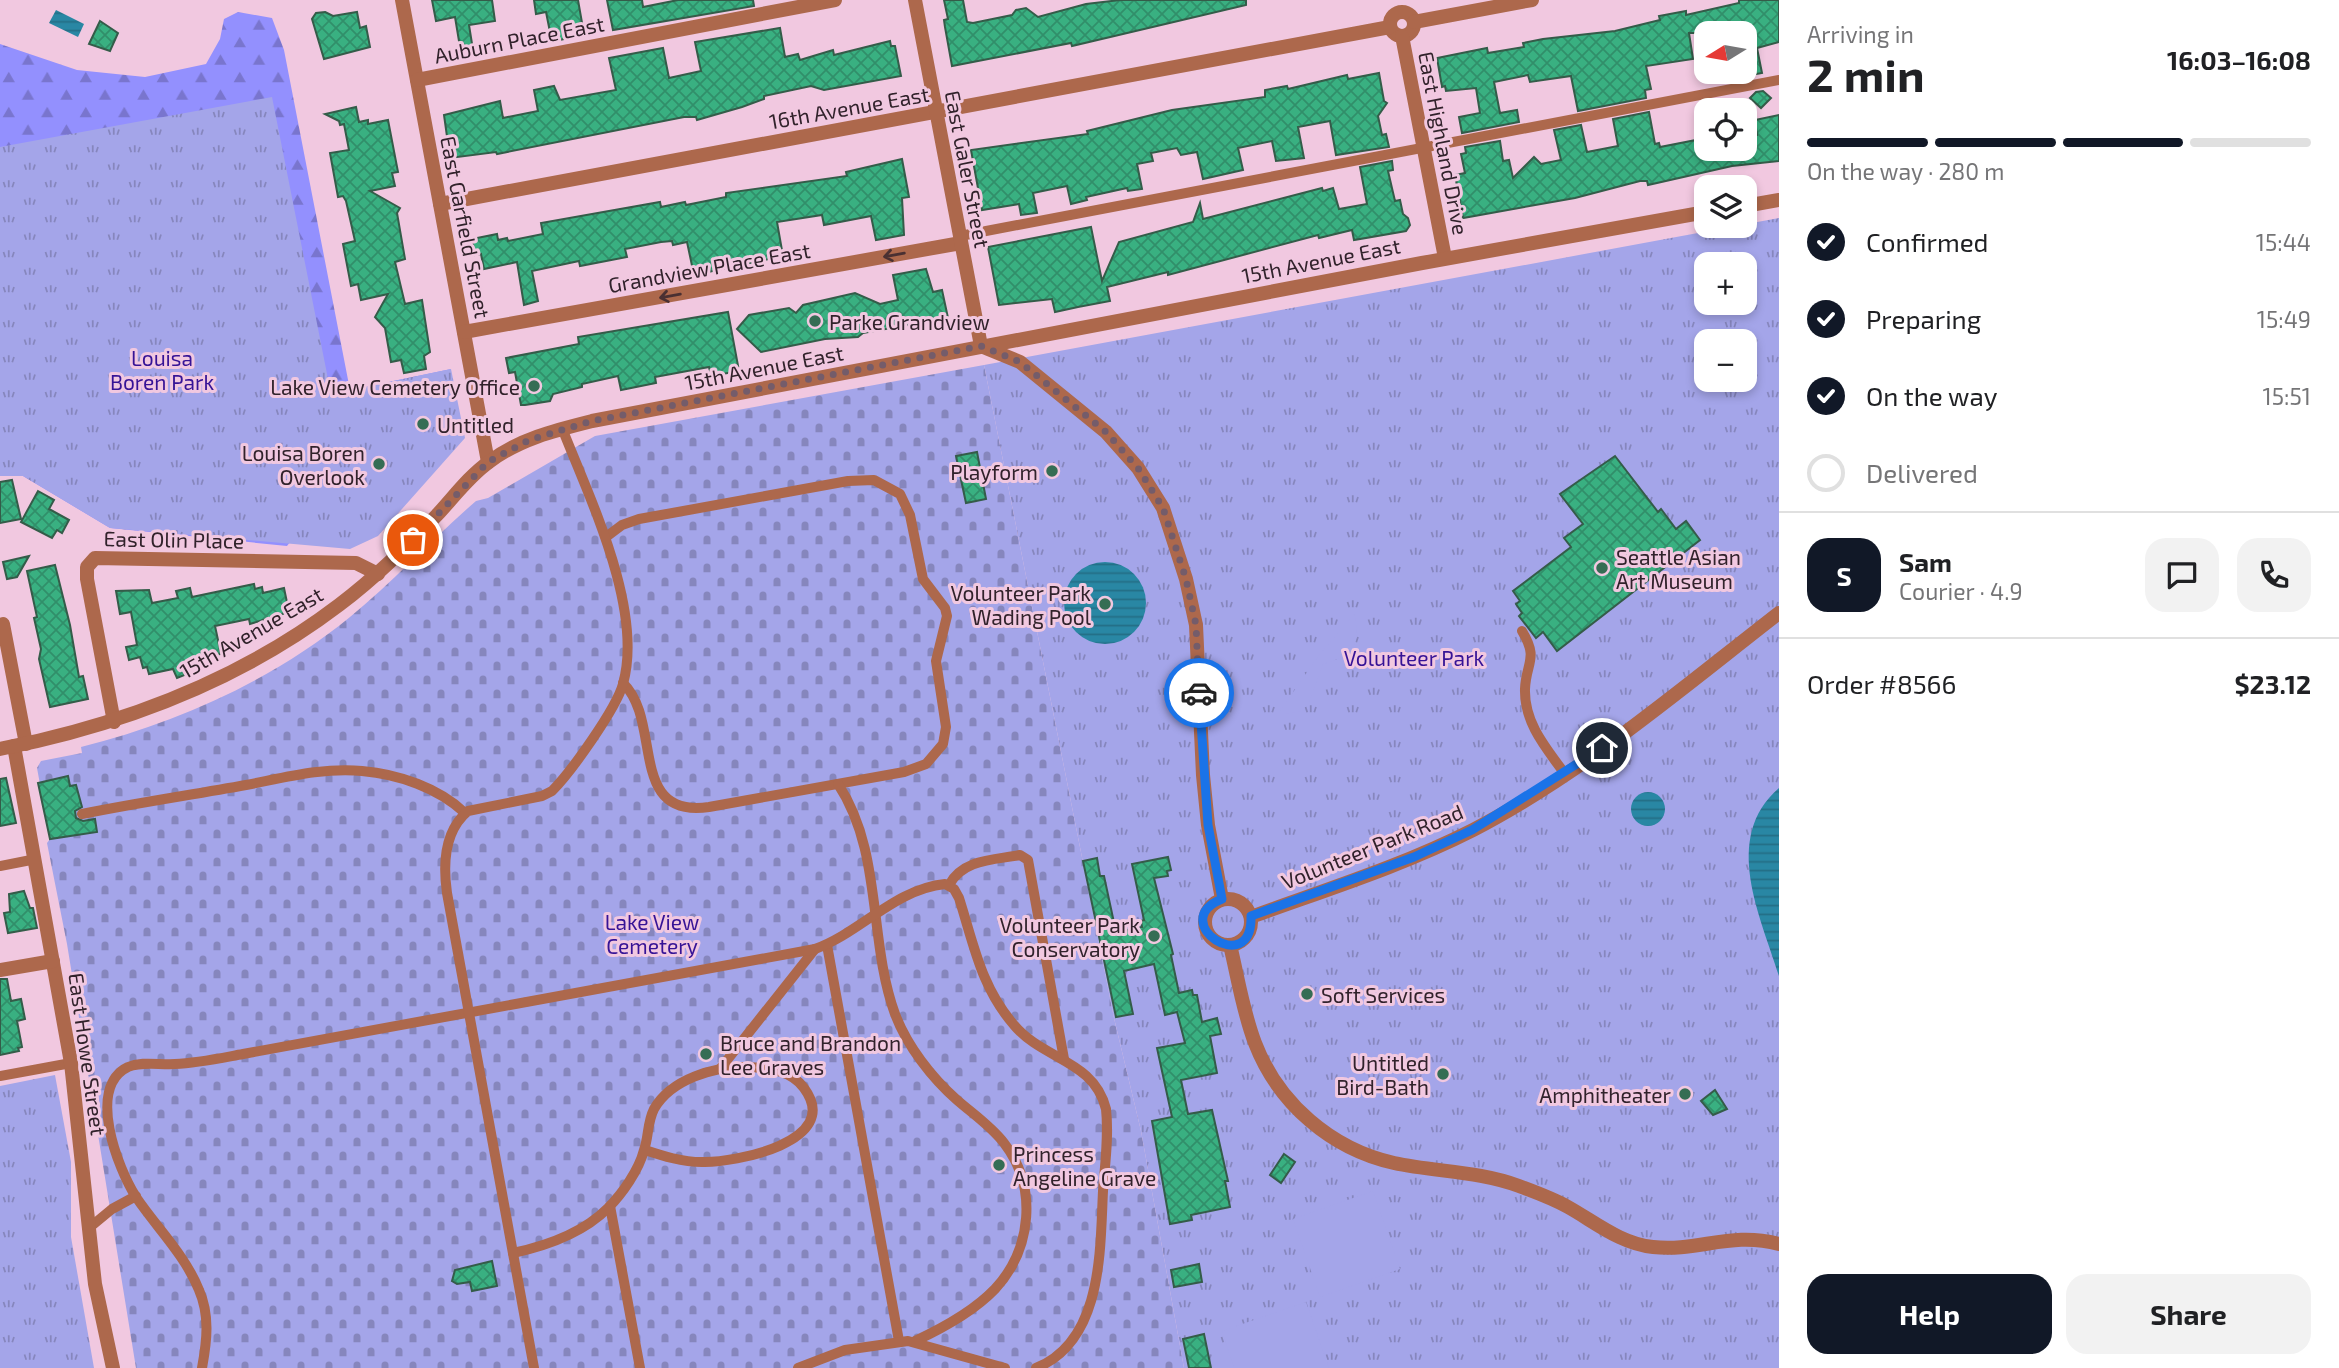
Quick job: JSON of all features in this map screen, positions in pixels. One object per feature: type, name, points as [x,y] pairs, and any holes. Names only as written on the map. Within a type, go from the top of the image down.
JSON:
[{"type":"street","name":"East Garfield Street","points":[[402,0],[488,462]]},
{"type":"street","name":"Auburn Place East","points":[[417,80],[835,0]]},
{"type":"street","name":"East Galer Street","points":[[915,0],[981,346]]},
{"type":"street","points":[[1413,22],[1532,0]]},
{"type":"street","points":[[1398,6],[1413,22],[1411,32],[1402,36],[1393,33],[1390,27],[1391,18],[1398,6]]},
{"type":"street","name":"16th Avenue East","points":[[440,204],[1390,27]]},
{"type":"street","name":"East Highland Drive","points":[[1402,36],[1445,258]]},
{"type":"street","points":[[1757,204],[1779,200]]},
{"type":"street","name":"15th Avenue East","points":[[13,746],[114,722],[172,701],[222,677],[337,607],[378,574],[488,462],[529,440],[562,428],[1445,258],[1694,214]]},
{"type":"street","name":"Grandview Place East","points":[[464,332],[960,239]]},
{"type":"street","points":[[981,346],[1020,362],[1106,432],[1138,468],[1163,508],[1186,579],[1196,625],[1203,783],[1222,899]]},
{"type":"street","name":"East Olin Place","points":[[114,722],[87,579],[87,567],[95,558],[356,563],[378,574]]},
{"type":"street","name":"Volunteer Park Road","points":[[1251,916],[1414,857],[1481,825],[1565,774],[1779,613]]},
{"type":"street","name":"East Howe Street","points":[[3,624],[13,746],[36,859],[71,1063],[95,1284],[113,1368]]},
{"type":"street","points":[[1222,899],[1237,900],[1251,916],[1249,932],[1244,939],[1230,945],[1215,942],[1205,927],[1209,907],[1222,899]]},
{"type":"street","points":[[1230,945],[1248,1021],[1263,1062],[1286,1097],[1317,1127],[1372,1157],[1494,1178],[1542,1195],[1622,1239],[1651,1247],[1681,1247],[1737,1238],[1779,1244]]},
{"type":"street","points":[[0,970],[54,961]]},
{"type":"lane","points":[[960,239],[1424,146],[1779,80]]},
{"type":"lane","points":[[534,1368],[444,867],[452,835],[465,813],[552,791],[611,708],[623,683],[624,619],[606,537],[562,428]]},
{"type":"lane","points":[[606,537],[622,525],[639,519],[848,481],[874,480],[900,494],[910,515],[923,579],[946,612],[936,661],[946,732],[940,750],[919,767],[692,809],[676,804],[664,796],[656,783],[640,709],[632,692],[623,683]]},
{"type":"lane","points":[[1522,631],[1531,645],[1533,657],[1525,688],[1533,728],[1565,774]]},
{"type":"lane","points":[[82,814],[280,779],[350,770],[374,772],[419,785],[451,801],[465,813]]},
{"type":"lane","points":[[838,784],[858,822],[889,991],[898,1021],[940,1083],[1003,1141],[1019,1168],[1026,1195],[1027,1219],[1019,1252],[1003,1279],[961,1316],[915,1341]]},
{"type":"lane","points":[[202,1368],[207,1334],[199,1289],[184,1261],[136,1196],[117,1156],[107,1104],[112,1080],[126,1068],[138,1064],[206,1061],[815,949],[827,945],[875,912],[926,889],[948,885],[957,872],[978,863],[1020,855],[1028,860],[1064,1059]]},
{"type":"lane","points":[[0,866],[36,859]]},
{"type":"lane","points":[[948,885],[959,898],[978,967],[996,1002],[1032,1044],[1064,1059],[1091,1078],[1100,1091],[1106,1109],[1098,1264],[1090,1304],[1081,1324],[1056,1357],[1036,1368]]},
{"type":"lane","points":[[827,945],[899,1341]]},
{"type":"lane","points":[[720,1069],[815,949]]},
{"type":"lane","points":[[0,1076],[71,1063]]},
{"type":"lane","points":[[513,1253],[576,1232],[610,1206],[645,1150],[647,1128],[661,1099],[696,1076],[720,1069],[768,1068],[790,1076],[809,1097],[811,1112],[808,1124],[779,1147],[739,1159],[688,1161],[645,1150]]},
{"type":"lane","points":[[89,1228],[112,1209],[136,1196]]},
{"type":"lane","points":[[610,1206],[640,1368]]},
{"type":"lane","points":[[798,1368],[834,1353],[899,1341],[915,1341],[1005,1368]]},
{"type":"green space","name":"Louisa Boren Park","points":[[238,12],[272,18],[284,50],[350,390],[451,369],[388,416],[287,546],[110,528],[23,476],[0,476],[0,44],[77,70],[145,77],[206,64],[220,39],[224,19]]},
{"type":"green space","name":"Louisa Boren Park","points":[[272,97],[331,394],[451,369],[465,438],[378,536],[350,549],[110,528],[23,476],[0,476],[0,147]]},
{"type":"green space","name":"Volunteer Park","points":[[1779,218],[1779,1368],[1184,1368],[1141,1131],[1114,1018],[984,365],[1694,234],[1694,238],[1757,238],[1757,222]]},
{"type":"green space","name":"Lake View Cemetery","points":[[984,365],[1114,1018],[1141,1131],[1184,1368],[136,1368],[67,944],[47,843],[50,839],[37,768],[41,761],[82,753],[81,747],[188,712],[223,697],[289,661],[350,617],[476,501],[488,498],[595,436]]},
{"type":"green space","points":[[1354,614],[1357,633],[1352,648],[1341,657],[1323,664],[1309,702],[1302,711],[1284,714],[1280,711],[1319,655]]},
{"type":"green space","points":[[55,1075],[71,1162],[71,1237],[94,1368],[0,1368],[0,1086]]},
{"type":"green space","points":[[1373,1191],[1400,1269],[1320,1297],[1293,1219]]},
{"type":"green space","points":[[1306,1302],[1329,1368],[1234,1368],[1222,1331]]},
{"type":"shaded area","points":[[56,10],[84,24],[78,37],[49,23]]},
{"type":"shaded area","name":"Volunteer Park Wading Pool","points":[[1105,562],[1121,565],[1134,574],[1143,587],[1146,603],[1143,619],[1134,632],[1121,641],[1105,644],[1089,641],[1076,632],[1067,619],[1064,603],[1067,587],[1076,574],[1089,565]]},
{"type":"shaded area","points":[[1779,788],[1779,976],[1756,904],[1750,879],[1749,854],[1752,830],[1762,808]]},
{"type":"shaded area","points":[[1648,792],[1660,797],[1665,809],[1660,821],[1648,826],[1636,821],[1631,809],[1636,797]]},
{"type":"building","points":[[432,0],[492,0],[495,21],[469,25],[473,50],[461,53],[455,17],[436,21]]},
{"type":"building","points":[[534,0],[578,0],[584,34],[552,42],[546,12],[536,14]]},
{"type":"building","points":[[607,0],[642,0],[643,7],[678,0],[753,0],[754,6],[613,30]]},
{"type":"building","points":[[944,0],[963,0],[967,22],[973,23],[1012,15],[1016,10],[1026,8],[1038,17],[1086,4],[1120,0],[1246,0],[1246,5],[1072,46],[1071,43],[952,66],[944,20],[948,19]]},
{"type":"building","points":[[1739,0],[1779,0],[1779,42],[1757,48],[1757,21],[1694,21],[1694,33],[1689,33],[1693,59],[1646,66],[1651,89],[1645,90],[1646,98],[1578,111],[1571,76],[1530,82],[1528,75],[1494,82],[1500,113],[1517,110],[1519,122],[1462,133],[1459,117],[1480,113],[1476,88],[1446,91],[1445,86],[1442,87],[1437,58],[1487,48],[1488,53],[1524,47],[1523,43],[1543,39],[1615,31],[1660,20],[1659,16],[1686,11],[1686,15],[1739,3]]},
{"type":"building","points":[[325,12],[333,16],[357,12],[360,28],[366,26],[370,47],[324,59],[312,19],[316,13]]},
{"type":"building","points":[[100,21],[118,33],[110,51],[89,44]]},
{"type":"building","points":[[780,28],[785,57],[798,54],[800,60],[833,50],[834,55],[890,41],[891,46],[895,46],[901,76],[824,90],[811,86],[764,96],[764,99],[742,107],[697,120],[696,117],[684,117],[497,154],[450,158],[444,115],[500,101],[503,118],[538,111],[534,90],[554,86],[560,100],[616,90],[609,58],[663,48],[669,78],[701,71],[695,42]]},
{"type":"building","points":[[1757,48],[1762,73],[1757,74]]},
{"type":"building","points":[[1379,73],[1384,101],[1387,103],[1378,116],[1382,135],[1386,134],[1389,147],[1336,155],[1330,121],[1298,127],[1304,158],[1276,161],[1272,141],[1238,148],[1243,170],[1203,179],[1197,152],[1181,155],[1177,148],[1151,153],[1153,161],[1137,164],[1142,189],[1128,191],[1127,188],[1086,197],[1087,200],[1071,204],[1067,186],[1033,193],[1037,213],[1021,215],[1019,204],[982,210],[971,150],[1088,134],[1087,131],[1172,110],[1265,97],[1265,90],[1287,86],[1288,89],[1347,75],[1348,79]]},
{"type":"building","points":[[1763,91],[1771,98],[1761,108],[1757,104],[1757,98],[1750,98],[1756,92]]},
{"type":"building","points":[[356,107],[359,122],[368,120],[368,124],[388,120],[398,172],[392,173],[395,186],[370,191],[400,208],[397,213],[405,259],[395,262],[405,304],[422,300],[430,352],[424,356],[426,369],[404,373],[401,360],[391,362],[385,328],[375,317],[388,294],[361,300],[358,284],[351,286],[343,244],[355,241],[346,201],[343,196],[338,197],[330,153],[349,150],[344,124],[340,125],[339,121],[325,114]]},
{"type":"building","points":[[1649,112],[1655,144],[1659,143],[1660,147],[1694,140],[1694,161],[1757,161],[1757,120],[1779,115],[1779,161],[1732,166],[1648,185],[1647,181],[1640,181],[1575,198],[1463,218],[1455,175],[1465,173],[1461,154],[1466,153],[1465,147],[1500,141],[1503,161],[1509,160],[1513,178],[1534,157],[1541,164],[1561,160],[1554,130],[1581,125],[1587,152],[1618,146],[1613,119]]},
{"type":"building","points":[[902,159],[909,197],[902,198],[904,235],[876,240],[871,216],[824,225],[822,215],[777,222],[783,256],[694,275],[687,242],[673,245],[672,241],[661,242],[625,249],[627,257],[580,266],[579,261],[532,271],[538,301],[524,305],[517,262],[484,269],[481,254],[475,255],[472,239],[497,234],[498,240],[507,238],[508,241],[543,234],[541,223],[660,202],[661,207],[685,202],[686,205],[726,197],[726,193],[847,176],[846,172]]},
{"type":"building","points":[[1392,161],[1393,170],[1388,171],[1395,201],[1400,200],[1403,214],[1408,218],[1410,225],[1406,231],[1354,240],[1352,230],[1319,238],[1318,235],[1168,275],[1168,272],[1107,287],[1110,301],[1055,312],[1052,299],[999,305],[988,247],[1091,227],[1102,281],[1119,242],[1193,222],[1200,203],[1203,219],[1322,188],[1323,191],[1333,188],[1339,209],[1367,204],[1360,167]]},
{"type":"building","name":"Parke Grandview","points":[[926,269],[933,292],[942,290],[948,318],[863,333],[858,337],[825,339],[761,352],[737,329],[749,315],[789,308],[796,313],[803,305],[855,293],[880,304],[898,300],[893,275]]},
{"type":"building","points":[[728,312],[739,371],[711,376],[709,367],[655,377],[656,383],[621,390],[618,376],[553,394],[550,401],[525,405],[521,405],[515,372],[509,373],[506,358],[579,344],[578,337]]},
{"type":"building","points":[[977,452],[986,499],[966,503],[956,456]]},
{"type":"building","name":"Seattle Asian Art Museum","points":[[1615,456],[1658,512],[1661,509],[1676,529],[1686,521],[1700,540],[1557,651],[1543,632],[1536,638],[1519,616],[1522,613],[1516,604],[1520,601],[1513,591],[1571,547],[1564,538],[1583,524],[1560,494]]},
{"type":"building","points":[[12,480],[21,519],[0,523],[0,482]]},
{"type":"building","points":[[38,491],[54,500],[49,509],[69,520],[62,533],[57,530],[52,538],[21,522]]},
{"type":"building","points":[[29,556],[17,577],[7,579],[3,562]]},
{"type":"building","points":[[55,565],[79,677],[83,676],[88,699],[50,707],[39,659],[41,649],[34,618],[37,617],[27,571]]},
{"type":"building","points":[[254,584],[255,589],[262,587],[263,593],[284,588],[289,612],[250,624],[249,619],[215,626],[221,654],[193,659],[197,670],[177,678],[173,669],[149,674],[147,667],[143,668],[140,657],[129,660],[126,647],[137,645],[131,612],[120,614],[116,591],[149,590],[152,603],[178,598],[176,591],[190,588],[192,597]]},
{"type":"building","points":[[68,776],[70,786],[76,785],[82,807],[75,811],[76,818],[83,821],[95,819],[97,832],[50,839],[38,783]]},
{"type":"building","points":[[6,778],[16,823],[0,826],[0,779]]},
{"type":"building","points":[[1168,857],[1171,870],[1167,871],[1168,876],[1154,878],[1173,954],[1171,955],[1179,993],[1192,990],[1193,995],[1197,995],[1202,1022],[1217,1018],[1221,1034],[1210,1036],[1217,1073],[1181,1080],[1188,1114],[1212,1110],[1228,1181],[1225,1181],[1230,1207],[1191,1215],[1192,1220],[1170,1224],[1152,1121],[1172,1117],[1157,1048],[1185,1043],[1177,1012],[1165,1015],[1154,964],[1124,971],[1133,1014],[1116,1017],[1083,861],[1097,858],[1100,876],[1104,876],[1116,932],[1142,927],[1141,921],[1144,920],[1132,864]]},
{"type":"building","points":[[24,891],[30,908],[33,908],[37,928],[8,933],[4,913],[10,912],[9,894]]},
{"type":"building","points":[[0,979],[7,979],[11,1001],[21,999],[25,1019],[17,1021],[22,1047],[18,1048],[19,1051],[0,1055]]},
{"type":"building","points":[[1715,1090],[1727,1109],[1713,1115],[1701,1101]]},
{"type":"building","points":[[1284,1154],[1295,1162],[1281,1183],[1270,1175]]},
{"type":"building","points":[[492,1261],[497,1286],[472,1291],[470,1282],[457,1284],[452,1281],[455,1270]]},
{"type":"building","points":[[1199,1264],[1202,1282],[1174,1287],[1171,1270]]},
{"type":"building","points":[[1204,1334],[1211,1368],[1189,1368],[1183,1339]]},
{"type":"way so far","points":[[413,540],[488,462],[545,433],[592,421],[981,346],[1020,362],[1106,432],[1138,468],[1163,508],[1186,579],[1196,625],[1199,693]]},
{"type":"place","name":"Parke Grandview","points":[[815,321]]},
{"type":"place","name":"Lake View Cemetery Office","points":[[534,386]]},
{"type":"place","name":"Untitled","points":[[423,424]]},
{"type":"place","name":"Louisa Boren Overlook","points":[[379,464]]},
{"type":"place","name":"Playform","points":[[1052,471]]},
{"type":"place","name":"Seattle Asian Art Museum","points":[[1602,568]]},
{"type":"place","name":"Volunteer Park Wading Pool","points":[[1105,604]]},
{"type":"place","name":"Volunteer Park Conservatory","points":[[1154,936]]},
{"type":"place","name":"Soft Services","points":[[1307,994]]},
{"type":"place","name":"Bruce and Brandon Lee Graves","points":[[706,1054]]},
{"type":"place","name":"Untitled Bird-Bath","points":[[1443,1074]]},
{"type":"place","name":"Amphitheater","points":[[1685,1094]]},
{"type":"place","name":"Princess Angeline Grave","points":[[999,1165]]},
{"type":"route","points":[[1199,693],[1208,825],[1222,899],[1209,907],[1204,922],[1209,936],[1222,945],[1238,943],[1244,939],[1249,932],[1251,916],[1414,857],[1472,830],[1499,816],[1602,748]]}]
